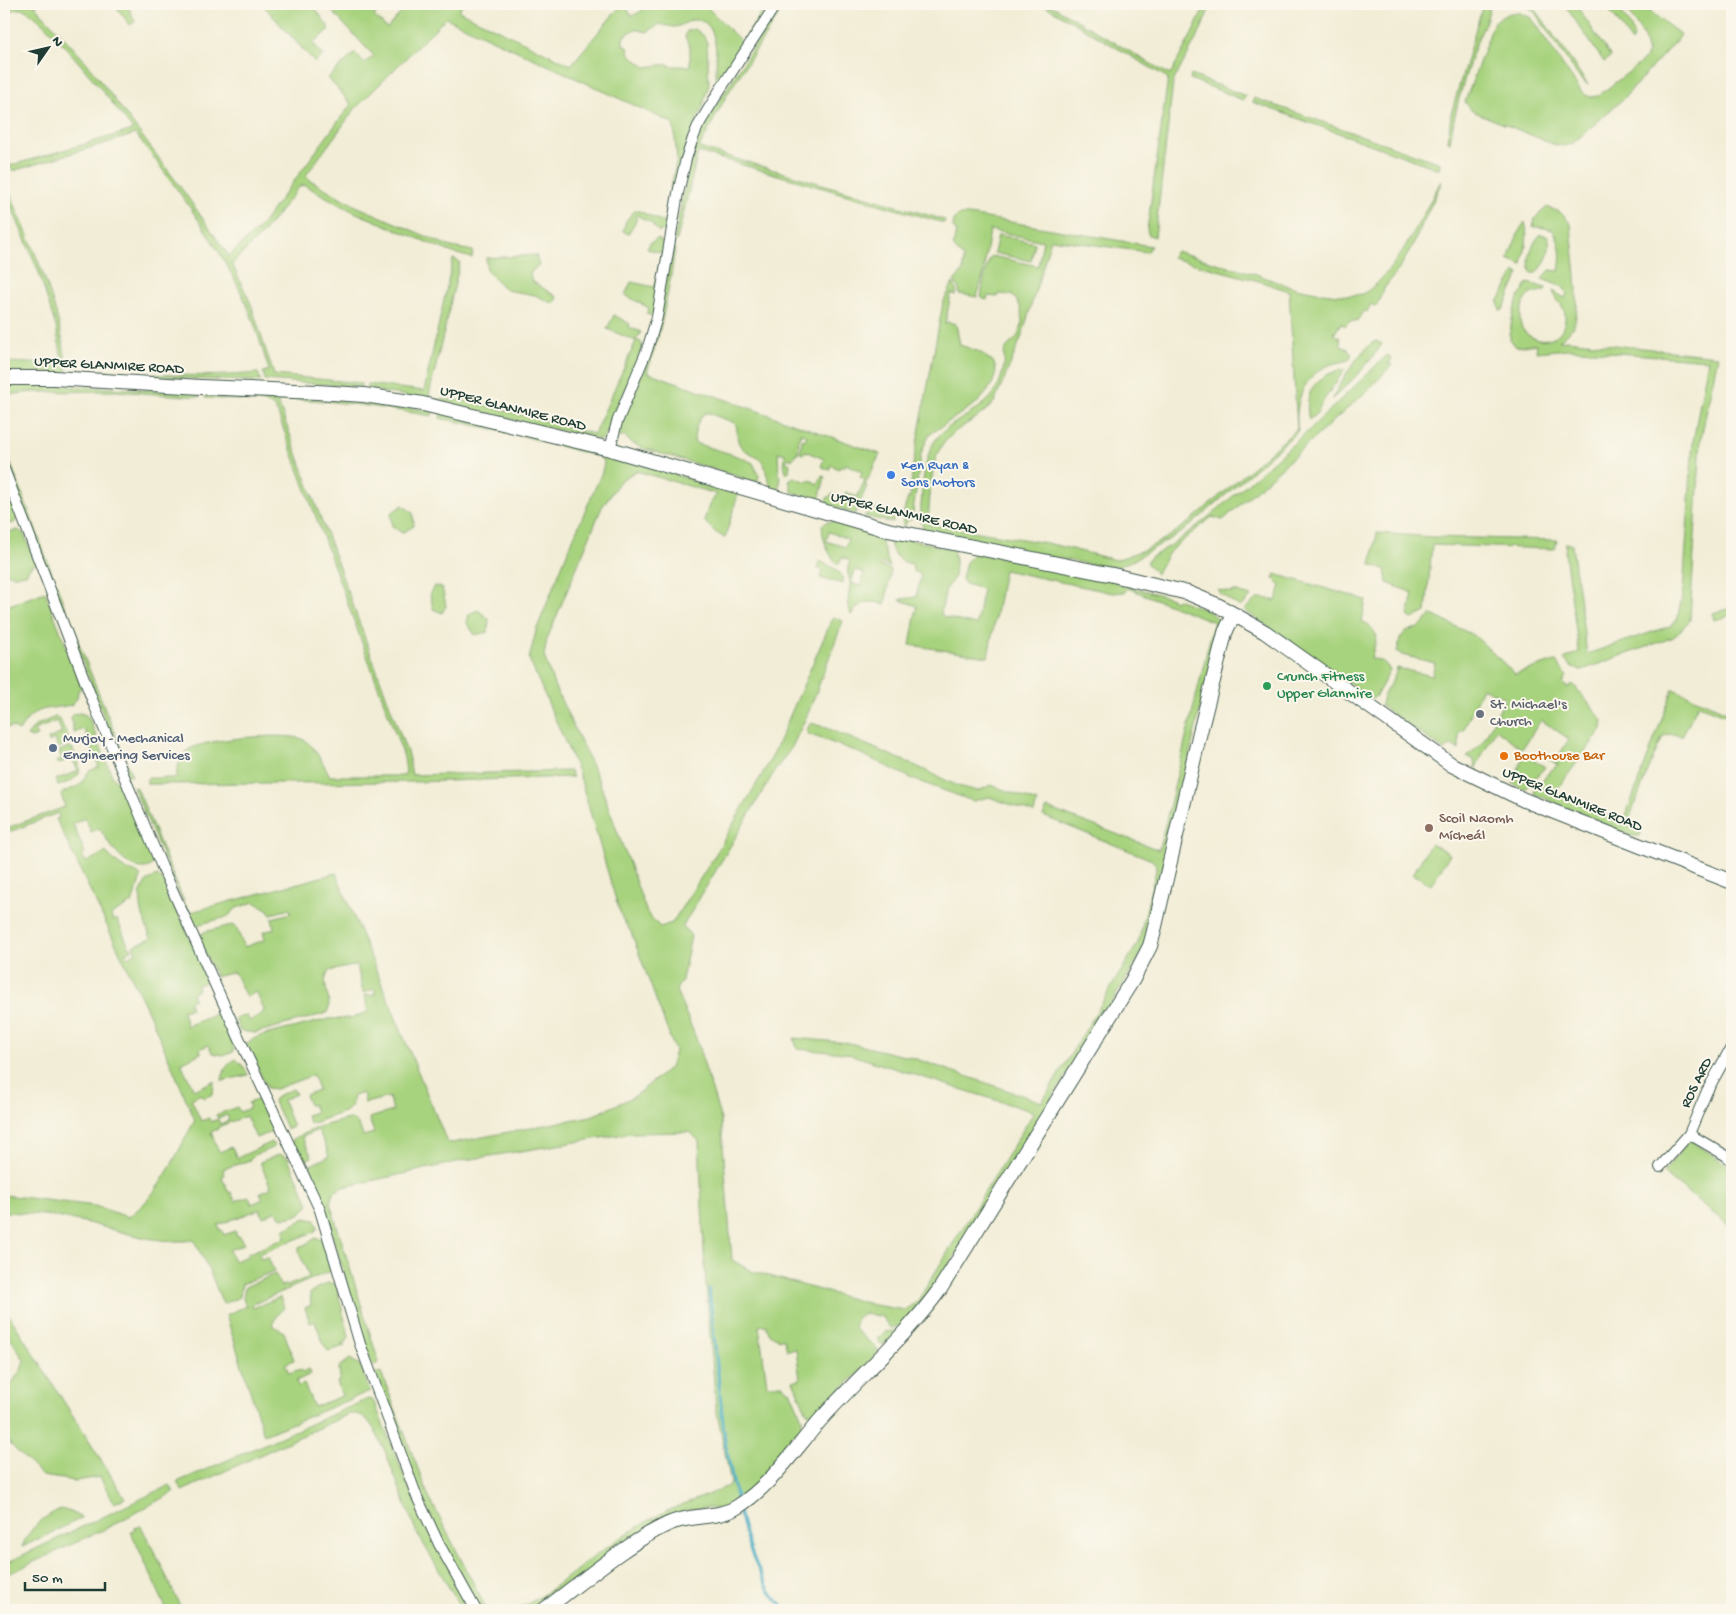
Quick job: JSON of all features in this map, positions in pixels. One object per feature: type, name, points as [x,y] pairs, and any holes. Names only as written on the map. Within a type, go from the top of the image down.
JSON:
[{"type":"main road","name":"UPPER GLANMIRE ROAD","points":[[4,378],[40,378],[308,391],[378,397],[433,406],[610,449],[880,528],[1173,588],[1203,598],[1265,632],[1452,765],[1524,800],[1732,882]]},
{"type":"main road","points":[[544,1610],[619,1554],[657,1530],[670,1523],[691,1516],[726,1512],[749,1498],[782,1466],[836,1403],[910,1327],[940,1289],[1133,979],[1150,946],[1225,633],[1235,615]]},
{"type":"street","points":[[610,449],[617,422],[647,350],[657,317],[678,193],[686,159],[698,126],[776,4]]},
{"type":"street","points":[[4,469],[93,702],[162,868],[320,1210],[360,1344],[417,1497],[438,1544],[476,1610]]},
{"type":"street","name":"ROS ARD","points":[[1660,1167],[1689,1134],[1707,1091],[1732,1046]]},
{"type":"street","points":[[1689,1134],[1732,1161]]},
{"type":"green space","points":[[39,4],[35,6],[87,63],[179,185],[229,256],[259,228],[351,104],[328,78],[355,53],[364,63],[374,56],[325,4],[380,4],[383,6],[374,16],[387,28],[409,4],[421,6],[423,4],[463,4],[459,11],[571,65],[624,4],[632,16],[643,10],[641,4],[704,4],[742,42],[767,4],[772,4],[720,83],[717,82],[716,78],[716,53],[713,35],[710,28],[704,22],[694,20],[675,27],[660,24],[647,32],[635,29],[623,37],[623,44],[628,47],[630,54],[645,67],[669,64],[669,66],[690,66],[690,47],[685,37],[687,31],[695,29],[704,36],[707,43],[709,84],[703,106],[693,129],[671,212],[665,210],[677,160],[672,123],[446,18],[355,109],[306,175],[310,180],[356,206],[451,247],[473,251],[472,258],[453,253],[354,212],[304,185],[299,187],[262,234],[232,264],[251,304],[274,375],[361,383],[361,387],[265,380],[263,372],[269,370],[247,305],[236,282],[196,217],[136,134],[13,171],[9,166],[133,130],[79,63],[46,26],[32,14],[22,9],[4,13],[4,5]]},
{"type":"green space","points":[[114,4],[127,4],[135,22],[130,25]]},
{"type":"green space","points":[[262,4],[312,4],[328,26],[328,31],[313,43],[323,55],[315,63]]},
{"type":"green space","points":[[781,4],[786,4],[728,93],[699,148],[945,220],[944,223],[698,152],[677,240],[674,240],[688,171],[706,121]]},
{"type":"green space","points":[[1042,4],[1049,4],[1170,75],[1206,4],[1211,4],[1201,30],[1173,82],[1155,237],[1149,235],[1147,230],[1168,78]]},
{"type":"green space","points":[[1483,4],[1490,4],[1488,14],[1464,80],[1450,142],[1448,141],[1451,114]]},
{"type":"green space","points":[[1526,4],[1532,4],[1588,85],[1578,76],[1536,14]]},
{"type":"green space","points":[[1564,4],[1577,4],[1611,57],[1604,62]]},
{"type":"green space","points":[[1605,4],[1615,4],[1618,6],[1631,28],[1634,38],[1632,42]]},
{"type":"green space","points":[[1623,4],[1640,4],[1681,35],[1624,98],[1572,144],[1564,146],[1553,144],[1472,111],[1465,102],[1494,22],[1512,13],[1520,13],[1531,18],[1582,93],[1590,97],[1598,96],[1643,61],[1648,53],[1643,35]]},
{"type":"green space","points":[[1191,75],[1246,96],[1243,100],[1190,79]]},
{"type":"green space","points":[[1254,98],[1440,163],[1439,169],[1252,102]]},
{"type":"green space","points":[[4,179],[34,250],[51,298],[59,323],[67,373],[4,373],[4,362],[63,364],[56,327],[38,270],[4,189]]},
{"type":"green space","points":[[1441,181],[1412,247],[1399,269],[1385,287],[1376,307],[1371,304],[1367,312],[1364,310],[1357,321],[1349,321],[1345,326],[1341,323],[1334,334],[1340,338],[1341,346],[1348,349],[1351,353],[1351,358],[1321,369],[1309,379],[1299,400],[1298,431],[1182,532],[1134,560],[1116,567],[1098,566],[923,532],[920,520],[922,490],[930,450],[934,442],[946,429],[977,409],[991,397],[998,386],[1002,374],[1005,349],[1016,338],[1022,326],[1021,309],[1012,295],[999,294],[998,297],[988,296],[987,300],[981,298],[988,264],[992,256],[1038,266],[1043,241],[990,230],[977,297],[959,294],[959,289],[954,281],[963,271],[963,258],[953,246],[956,231],[953,227],[954,219],[960,215],[969,215],[1151,246],[1147,252],[1051,239],[1022,336],[995,401],[982,414],[956,431],[948,439],[939,451],[933,470],[928,524],[1047,543],[1116,560],[1146,549],[1188,523],[1297,429],[1289,291],[1172,258],[1176,251],[1256,274],[1296,288],[1327,294],[1358,295],[1376,285],[1398,258]]},
{"type":"green space","points":[[1547,207],[1560,212],[1571,224],[1576,275],[1577,303],[1574,324],[1569,332],[1559,341],[1566,340],[1718,356],[1701,438],[1690,620],[1674,637],[1582,670],[1572,668],[1564,659],[1579,652],[1565,553],[1566,543],[1572,545],[1587,654],[1670,626],[1677,620],[1683,591],[1693,441],[1708,360],[1568,349],[1536,352],[1537,344],[1516,347],[1510,339],[1512,317],[1520,296],[1529,283],[1546,288],[1545,291],[1532,293],[1526,299],[1520,320],[1523,330],[1530,336],[1539,339],[1549,339],[1558,335],[1563,327],[1565,315],[1553,291],[1565,298],[1567,293],[1563,287],[1542,279],[1550,270],[1559,271],[1561,254],[1558,240],[1553,230],[1533,227],[1535,218]]},
{"type":"green space","points":[[634,211],[639,211],[668,224],[667,228],[659,232],[652,223],[636,215],[635,218],[637,219],[628,234],[623,231],[626,221]]},
{"type":"green space","points":[[1525,222],[1527,238],[1522,265],[1508,259],[1519,231]]},
{"type":"green space","points":[[1541,234],[1548,236],[1549,251],[1540,270],[1532,273],[1529,263],[1530,252]]},
{"type":"green space","points":[[998,235],[1035,243],[1031,261],[994,253]]},
{"type":"green space","points":[[658,238],[665,245],[653,316],[646,314],[649,308],[625,295],[631,282],[654,287],[662,253],[647,249],[650,243]]},
{"type":"green space","points":[[673,249],[675,249],[664,311],[647,372],[880,454],[865,485],[867,486],[855,514],[826,503],[827,498],[833,494],[843,497],[846,492],[857,497],[865,480],[860,477],[862,472],[846,464],[839,469],[831,465],[829,470],[821,466],[824,459],[805,451],[803,454],[800,453],[802,439],[805,440],[807,436],[801,433],[798,454],[796,453],[792,460],[788,458],[786,461],[790,464],[789,472],[786,473],[785,454],[778,452],[779,475],[781,476],[779,489],[770,486],[765,465],[761,460],[740,445],[735,423],[708,413],[702,415],[698,423],[694,436],[695,443],[753,463],[759,476],[757,482],[642,448],[630,442],[624,435],[619,438],[620,428],[648,359]]},
{"type":"green space","points":[[536,255],[539,266],[530,274],[532,281],[557,297],[554,304],[535,295],[506,290],[487,271],[486,258]]},
{"type":"green space","points":[[453,259],[460,262],[428,400],[367,389],[367,384],[424,391]]},
{"type":"green space","points":[[1515,272],[1519,274],[1503,310],[1500,310],[1498,302]]},
{"type":"green space","points":[[953,283],[956,295],[951,294],[945,324],[948,322],[956,324],[960,345],[980,352],[994,363],[996,372],[987,392],[978,402],[929,435],[921,453],[912,519],[907,521],[905,526],[903,525],[902,516],[908,498],[910,498],[913,465],[943,303]]},
{"type":"green space","points":[[614,315],[630,324],[629,327],[641,332],[636,340],[641,342],[643,349],[604,438],[600,440],[438,402],[439,399],[469,401],[594,434],[636,341],[607,329]]},
{"type":"green space","points":[[1376,341],[1382,344],[1377,352],[1359,373],[1332,399],[1345,376],[1364,350]]},
{"type":"green space","points":[[1387,355],[1392,358],[1389,364],[1392,365],[1368,390],[1223,520],[1212,517],[1170,551],[1156,574],[1146,563],[1150,558],[1179,540],[1211,515],[1307,432]]},
{"type":"green space","points":[[77,369],[190,375],[258,373],[261,381],[77,372]]},
{"type":"green space","points":[[1345,369],[1317,413],[1309,420],[1308,400],[1314,386],[1327,375]]},
{"type":"green space","points":[[4,383],[199,392],[200,397],[116,391],[34,392],[4,395]]},
{"type":"green space","points":[[205,393],[366,401],[433,411],[432,416],[327,401],[288,400],[278,402],[408,755],[412,775],[570,771],[573,777],[415,782],[147,784],[147,778],[176,778],[181,759],[188,750],[196,746],[226,740],[279,736],[302,739],[311,745],[330,776],[403,776],[406,772],[404,757],[278,414],[273,406],[263,401],[205,398]]},
{"type":"green space","points":[[441,413],[608,454],[738,494],[725,538],[715,532],[704,521],[709,505],[717,494],[636,471],[620,481],[602,507],[547,639],[544,656],[554,685],[599,781],[647,913],[660,927],[672,923],[714,857],[772,757],[833,617],[843,621],[809,711],[792,747],[776,769],[683,926],[691,936],[682,980],[676,990],[696,1038],[721,1120],[732,1260],[751,1271],[874,1305],[905,1310],[917,1302],[1034,1112],[845,1053],[797,1049],[794,1038],[849,1043],[913,1058],[1042,1102],[1138,943],[1157,866],[1152,860],[1043,816],[1047,808],[1159,850],[1214,622],[1127,588],[1125,592],[1113,593],[1004,570],[988,657],[910,645],[917,606],[900,600],[916,597],[921,575],[913,571],[912,564],[897,558],[890,543],[897,537],[953,549],[955,560],[954,578],[946,588],[941,613],[944,617],[976,625],[983,589],[965,584],[962,579],[966,562],[973,556],[974,552],[1116,581],[1116,583],[1172,598],[1172,600],[1176,601],[1177,599],[1208,611],[1221,621],[1145,944],[1137,961],[931,1294],[904,1327],[890,1328],[882,1317],[865,1313],[857,1318],[854,1327],[879,1353],[817,1413],[807,1413],[793,1381],[800,1379],[796,1349],[787,1350],[784,1339],[772,1335],[766,1325],[759,1326],[767,1385],[783,1385],[787,1390],[790,1390],[802,1418],[801,1433],[762,1480],[724,1509],[704,1508],[687,1510],[673,1515],[616,1551],[537,1610],[516,1610],[530,1603],[642,1524],[673,1508],[731,1484],[716,1407],[705,1272],[699,1141],[690,1132],[631,1133],[466,1160],[343,1187],[333,1193],[330,1203],[379,1363],[372,1366],[323,1204],[308,1173],[312,1171],[309,1166],[329,1156],[328,1151],[318,1130],[302,1137],[312,1157],[306,1160],[301,1159],[292,1141],[294,1138],[318,1127],[348,1119],[356,1122],[363,1136],[374,1133],[369,1118],[393,1111],[389,1097],[365,1103],[363,1093],[353,1096],[351,1107],[344,1112],[310,1124],[306,1115],[316,1112],[313,1105],[309,1105],[305,1095],[318,1090],[313,1075],[276,1089],[267,1088],[246,1044],[260,1036],[329,1019],[351,1018],[368,1012],[365,995],[375,994],[374,989],[363,993],[357,965],[329,971],[325,981],[329,1003],[327,1013],[255,1033],[240,1031],[235,1019],[246,1015],[249,1021],[261,1015],[264,1010],[256,992],[246,997],[234,972],[216,977],[198,937],[204,932],[232,925],[236,926],[244,947],[265,940],[263,932],[274,929],[272,918],[291,913],[290,909],[271,914],[267,909],[254,902],[237,908],[227,917],[193,926],[133,787],[137,788],[187,909],[191,912],[336,873],[447,1142],[452,1143],[591,1116],[633,1097],[670,1068],[675,1051],[631,932],[623,920],[618,907],[579,774],[529,659],[536,631],[602,472],[604,463],[600,457],[512,433],[440,418]]},
{"type":"green space","points":[[4,446],[75,634],[132,776],[126,775],[4,456]]},
{"type":"green space","points":[[822,476],[825,477],[819,500],[792,492],[789,480],[794,477],[807,482],[810,480],[818,484]]},
{"type":"green space","points":[[4,481],[17,519],[14,523],[4,525]]},
{"type":"green space","points":[[403,505],[413,513],[414,526],[402,533],[392,526],[391,513]]},
{"type":"green space","points":[[879,508],[893,514],[893,523],[864,516],[873,509]]},
{"type":"green space","points":[[833,521],[877,534],[883,542],[882,544],[890,567],[881,563],[879,565],[891,570],[885,605],[875,602],[866,603],[858,607],[851,615],[848,603],[850,582],[848,566],[850,561],[842,557],[838,565],[831,556],[826,546],[822,525]],"holes":[[[829,532],[848,539],[845,547],[826,541]],[[855,570],[864,573],[860,586],[851,583]]]},
{"type":"green space","points":[[18,530],[24,534],[36,564],[31,566],[26,574],[11,575],[4,571],[4,533]]},
{"type":"green space","points":[[1377,533],[1433,537],[1557,540],[1555,549],[1432,545],[1426,612],[1412,619],[1408,616],[1413,593],[1387,583],[1385,569],[1371,565]]},
{"type":"green space","points":[[819,561],[838,572],[841,575],[843,584],[820,578],[822,570],[817,568]]},
{"type":"green space","points":[[1275,574],[1366,600],[1362,621],[1369,625],[1377,636],[1371,659],[1387,665],[1390,671],[1376,696],[1372,699],[1244,610],[1258,599],[1265,598],[1276,601],[1281,585],[1273,578]]},
{"type":"green space","points":[[434,586],[442,587],[446,606],[442,613],[433,609],[430,593]]},
{"type":"green space","points":[[1218,590],[1232,593],[1233,591],[1252,596],[1240,607],[1219,593]]},
{"type":"green space","points":[[45,592],[79,679],[81,689],[78,690],[78,695],[71,705],[36,712],[30,716],[19,731],[12,727],[8,728],[4,717],[4,607]]},
{"type":"green space","points":[[1732,608],[1732,615],[1714,620],[1712,613]]},
{"type":"green space","points":[[478,610],[489,619],[488,632],[475,635],[467,623],[469,614]]},
{"type":"green space","points":[[1432,615],[1475,636],[1515,674],[1555,661],[1567,676],[1563,683],[1567,688],[1573,684],[1603,721],[1602,729],[1555,792],[1623,823],[1673,689],[1727,712],[1725,715],[1698,705],[1682,736],[1672,734],[1663,736],[1627,825],[1641,831],[1640,836],[1631,836],[1535,794],[1534,790],[1550,771],[1558,765],[1540,753],[1542,750],[1556,760],[1569,739],[1541,720],[1522,749],[1496,729],[1475,769],[1474,760],[1467,756],[1484,740],[1505,698],[1482,688],[1463,731],[1461,730],[1459,734],[1459,750],[1452,745],[1444,750],[1381,706],[1383,696],[1394,678],[1397,668],[1432,676],[1435,663],[1397,652],[1400,639],[1406,631],[1418,628]]},
{"type":"green space","points":[[79,713],[89,718],[113,778],[122,784],[154,858],[154,862],[149,867],[137,867],[124,860],[118,854],[99,828],[91,832],[85,818],[73,824],[85,853],[82,855],[86,862],[106,852],[120,865],[141,877],[132,903],[111,915],[113,921],[117,919],[129,947],[131,947],[132,950],[125,953],[127,957],[136,953],[133,946],[151,938],[142,912],[141,894],[149,880],[158,876],[165,883],[207,977],[204,983],[197,985],[198,990],[192,993],[194,999],[189,1002],[191,1008],[183,1011],[187,1026],[220,1012],[212,988],[234,1037],[233,1052],[223,1055],[213,1053],[208,1045],[200,1049],[201,1053],[181,1063],[194,1090],[214,1081],[213,1094],[203,1098],[201,1094],[191,1099],[201,1121],[209,1118],[211,1122],[218,1119],[220,1124],[229,1120],[227,1115],[218,1118],[216,1115],[237,1107],[240,1112],[250,1108],[248,1103],[260,1099],[273,1127],[271,1132],[256,1138],[246,1116],[218,1127],[218,1129],[211,1132],[219,1152],[232,1147],[237,1158],[272,1142],[274,1147],[255,1155],[250,1160],[223,1169],[224,1176],[222,1177],[229,1193],[231,1192],[235,1201],[249,1197],[252,1204],[263,1199],[260,1193],[271,1188],[260,1162],[280,1154],[288,1158],[309,1204],[303,1211],[293,1216],[281,1218],[276,1211],[263,1217],[260,1209],[218,1225],[224,1235],[235,1231],[244,1244],[229,1250],[234,1261],[285,1238],[284,1230],[305,1218],[315,1220],[318,1228],[314,1232],[259,1254],[261,1259],[268,1257],[274,1271],[242,1284],[240,1297],[223,1304],[194,1240],[166,1241],[152,1239],[65,1218],[4,1212],[4,1195],[95,1206],[128,1217],[159,1186],[195,1120],[152,1020],[56,819],[59,818],[58,813],[4,834],[4,829],[65,807],[62,793],[80,785],[89,771],[99,767],[84,729],[74,733],[71,717]]},
{"type":"green space","points":[[55,717],[59,718],[70,740],[66,744],[58,748],[54,739],[49,742],[48,739],[62,733],[57,721],[34,730],[37,736],[32,738],[27,736],[35,726]]},
{"type":"green space","points":[[811,723],[914,765],[958,786],[978,791],[991,785],[1037,802],[1034,813],[989,797],[973,801],[915,780],[855,751],[808,734],[806,730]]},
{"type":"green space","points":[[69,747],[72,748],[78,761],[79,774],[71,781],[58,786],[55,780],[78,771],[72,758],[58,764],[56,762],[62,759],[59,751]]},
{"type":"green space","points":[[1524,753],[1545,767],[1528,787],[1524,789],[1513,784]]},
{"type":"green space","points":[[1431,843],[1450,854],[1431,885],[1413,874]]},
{"type":"green space","points":[[236,1059],[244,1067],[248,1075],[222,1081],[226,1068]]},
{"type":"green space","points":[[293,1089],[296,1094],[283,1100],[293,1127],[287,1130],[273,1100]]},
{"type":"green space","points":[[1690,1140],[1732,1168],[1732,1228],[1663,1173]]},
{"type":"green space","points":[[316,1238],[323,1240],[333,1270],[251,1305],[253,1308],[280,1297],[284,1308],[277,1315],[272,1325],[284,1332],[294,1360],[285,1364],[289,1373],[301,1369],[303,1372],[309,1369],[311,1374],[296,1381],[298,1386],[304,1384],[314,1407],[342,1396],[337,1382],[340,1380],[339,1367],[350,1359],[360,1365],[370,1391],[264,1435],[226,1315],[246,1306],[243,1299],[245,1287],[275,1274],[281,1287],[309,1277],[299,1248]]},
{"type":"green space","points":[[328,1283],[336,1284],[349,1337],[341,1345],[345,1344],[345,1346],[328,1351],[315,1321],[310,1323],[305,1308],[311,1305],[310,1293]]},
{"type":"green space","points":[[4,1307],[125,1498],[114,1503],[100,1477],[76,1481],[42,1476],[11,1445],[4,1434],[4,1396],[22,1368],[24,1360],[4,1328]]},
{"type":"green space","points":[[899,1330],[886,1344],[881,1344],[877,1339],[885,1332]]},
{"type":"green space","points":[[381,1372],[428,1495],[487,1610],[480,1610],[443,1542],[421,1496],[374,1374]]},
{"type":"green space","points":[[368,1399],[374,1402],[407,1483],[471,1610],[462,1610],[416,1531],[384,1449],[374,1429],[366,1418],[357,1414],[349,1414],[182,1491],[177,1482]]},
{"type":"green space","points":[[170,1485],[174,1492],[105,1529],[4,1576],[4,1564]]},
{"type":"green space","points":[[60,1509],[82,1518],[22,1547],[28,1534],[37,1524]]},
{"type":"green space","points":[[141,1526],[182,1610],[167,1610],[131,1532]]},
{"type":"waterway","points":[[709,1289],[725,1441],[737,1502]]},
{"type":"waterway","points":[[739,1511],[751,1551],[765,1582],[782,1605],[791,1610]]},
{"type":"place","name":"Ken Ryan & Sons Motors","points":[[891,475]]},
{"type":"place","name":"Crunch Fitness Upper Glanmire","points":[[1267,686]]},
{"type":"place","name":"St. Michael's Church","points":[[1480,714]]},
{"type":"place","name":"Murjoy - Mechanical Engineering Services","points":[[53,748]]},
{"type":"place","name":"Boothouse Bar","points":[[1504,756]]},
{"type":"place","name":"Scoil Naomh Mícheál","points":[[1429,828]]}]
